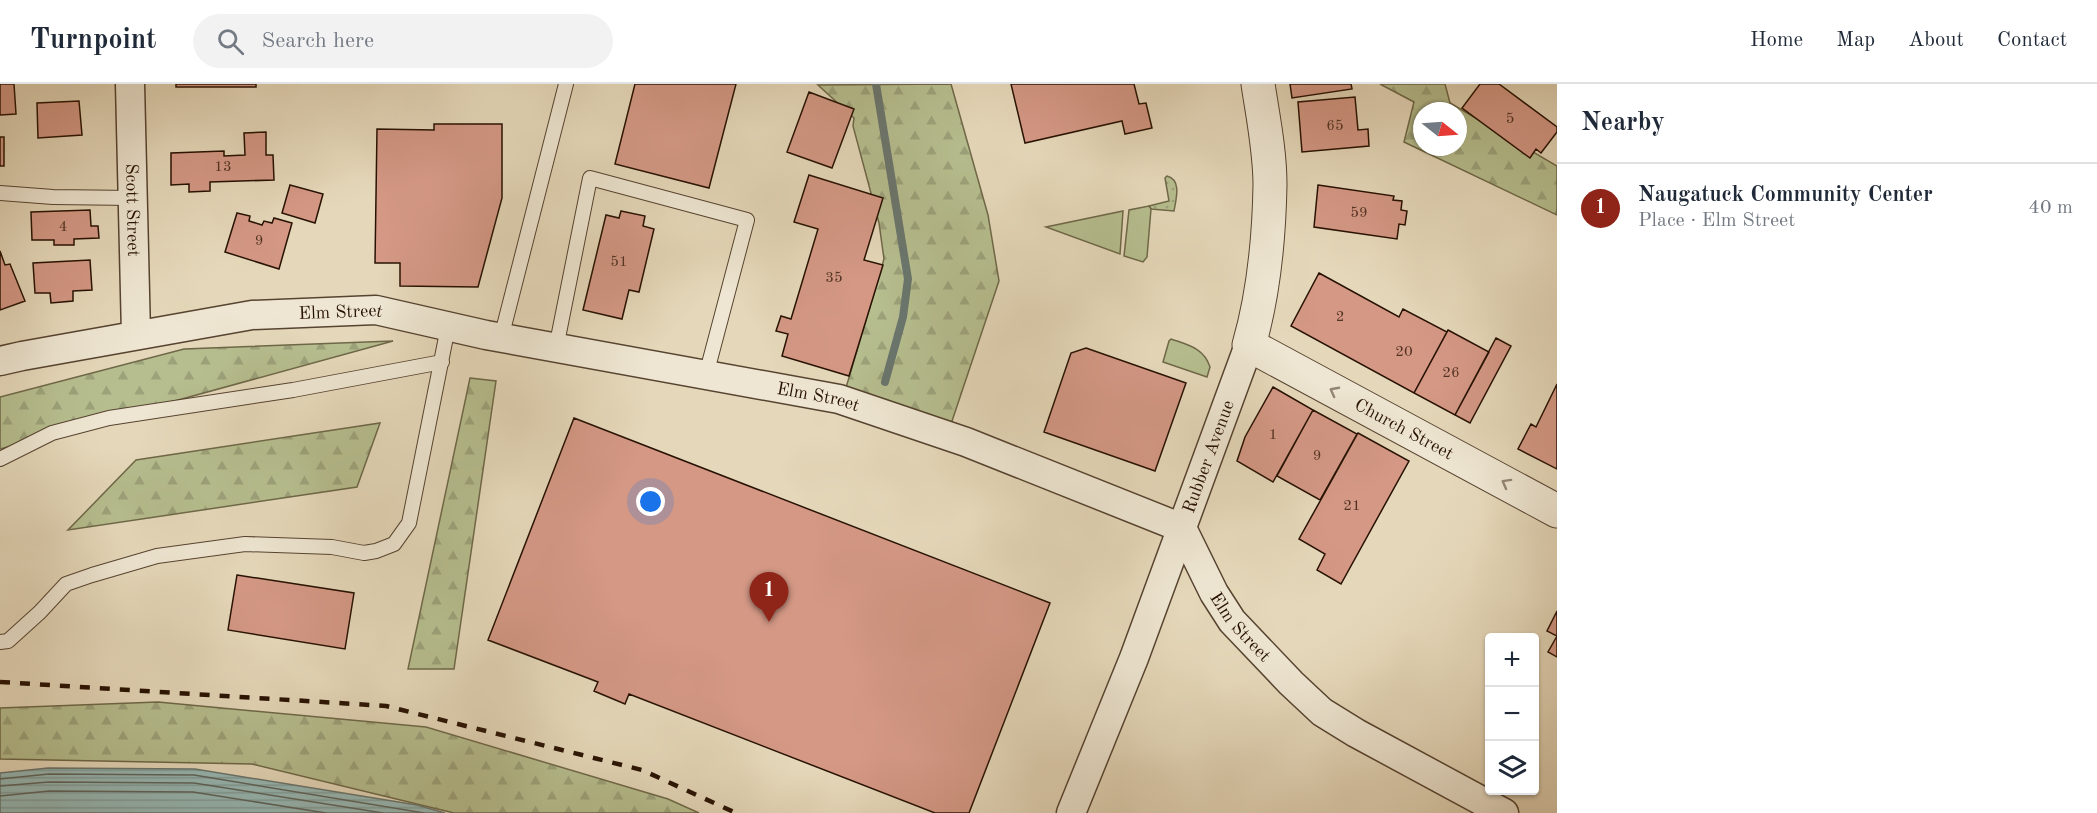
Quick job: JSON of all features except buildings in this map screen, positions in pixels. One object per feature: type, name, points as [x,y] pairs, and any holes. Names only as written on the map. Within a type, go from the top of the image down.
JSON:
[{"type":"street","name":"Scott Street","points":[[130,84],[136,335]]},
{"type":"street","name":"Rubber Avenue","points":[[1071,813],[1134,658],[1249,345],[1259,310],[1263,290],[1270,184],[1267,141],[1258,84]]},
{"type":"street","name":"Elm Street","points":[[0,362],[252,315],[376,310],[501,338],[839,399],[966,442],[1182,528],[1214,593],[1232,621],[1322,712],[1356,733],[1504,813]]},
{"type":"street","name":"Church Street","points":[[1249,345],[1557,511]]},
{"type":"lane","points":[[501,338],[566,84]]},
{"type":"lane","points":[[556,348],[590,178],[747,220],[706,375]]},
{"type":"lane","points":[[0,193],[53,197],[133,198]]},
{"type":"lane","points":[[0,642],[8,641],[66,584],[157,556],[245,544],[333,547],[364,553],[394,544],[409,523],[448,327]]},
{"type":"lane","points":[[0,459],[52,433],[109,418],[293,390],[441,362]]},
{"type":"green space","points":[[951,84],[988,215],[999,281],[950,427],[845,391],[884,259],[879,223],[853,126],[854,118],[818,85]]},
{"type":"green space","points":[[1380,84],[1445,84],[1450,102],[1414,102]]},
{"type":"green space","points":[[1413,106],[1413,146],[1404,142]]},
{"type":"green space","points":[[1467,113],[1557,166],[1557,215],[1433,156],[1467,156]]},
{"type":"green space","points":[[1167,176],[1175,181],[1176,186],[1174,211],[1151,209],[1149,206],[1169,201],[1165,178]]},
{"type":"green space","points":[[1149,206],[1151,209],[1147,257],[1143,262],[1124,256],[1129,210]]},
{"type":"green space","points":[[1123,211],[1120,254],[1046,227]]},
{"type":"green space","points":[[1171,339],[1195,348],[1204,355],[1210,367],[1207,377],[1163,362]]},
{"type":"green space","points":[[393,341],[0,449],[0,397],[184,349]]},
{"type":"green space","points":[[470,378],[496,381],[454,669],[408,669]]},
{"type":"green space","points":[[380,423],[357,487],[68,530],[136,460]]},
{"type":"green space","points":[[158,702],[426,727],[668,799],[699,813],[454,813],[252,764],[0,759],[0,708]]},
{"type":"water","points":[[48,768],[195,769],[417,805],[445,813],[0,813],[0,773]]},
{"type":"waterway","points":[[876,84],[908,279],[903,317],[885,382]]},
{"type":"railway","points":[[0,682],[386,706],[642,770],[736,813]]},
{"type":"place","name":"Naugatuck Community Center","points":[[769,622]]}]
